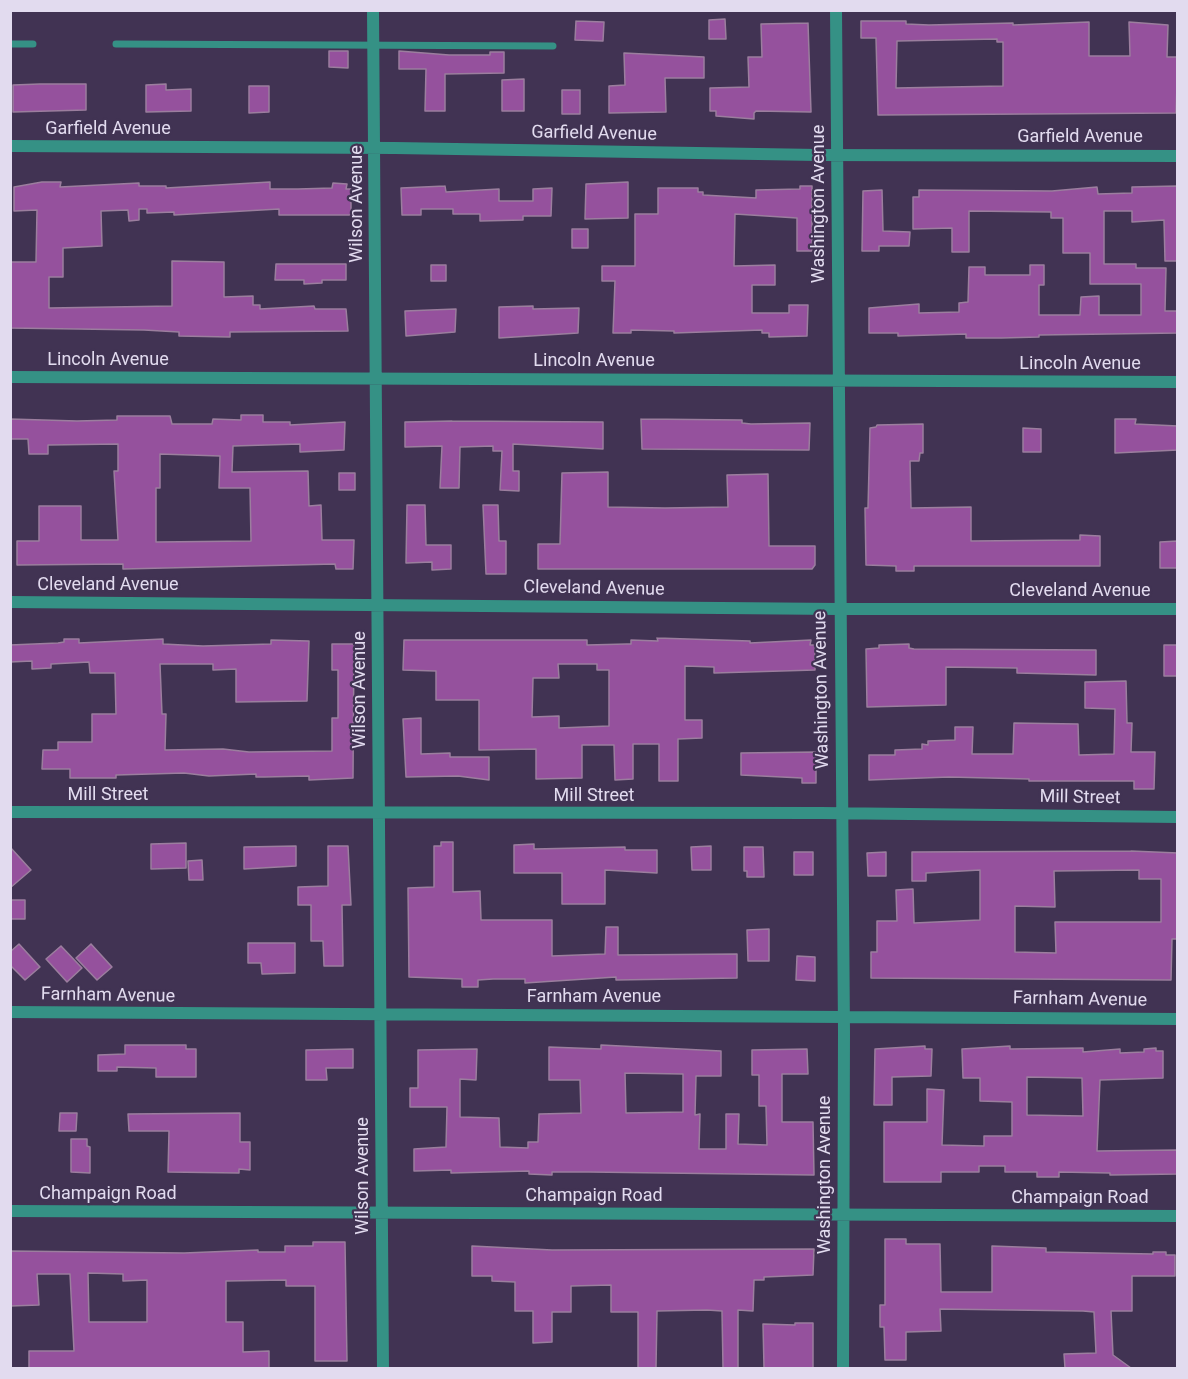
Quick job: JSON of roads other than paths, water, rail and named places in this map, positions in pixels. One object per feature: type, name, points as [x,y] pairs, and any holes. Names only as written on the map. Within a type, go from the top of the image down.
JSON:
[{"type":"street","name":"Wilson Avenue","points":[[374,10],[382,1368]]},
{"type":"street","name":"Washington Avenue","points":[[836,10],[843,1015],[843,1368]]},
{"type":"street","name":"Garfield Avenue","points":[[10,146],[375,148],[837,155],[1178,156]]},
{"type":"street","name":"Lincoln Avenue","points":[[10,377],[1178,382]]},
{"type":"street","name":"Cleveland Avenue","points":[[10,602],[839,609],[1178,609]]},
{"type":"street","name":"Mill Street","points":[[10,812],[1178,817]]},
{"type":"street","name":"Farnham Avenue","points":[[10,1012],[843,1015],[1178,1019]]},
{"type":"street","name":"Champaign Road","points":[[10,1211],[1178,1216]]},
{"type":"lane","points":[[10,44],[33,44]]},
{"type":"lane","points":[[116,44],[554,46]]}]
